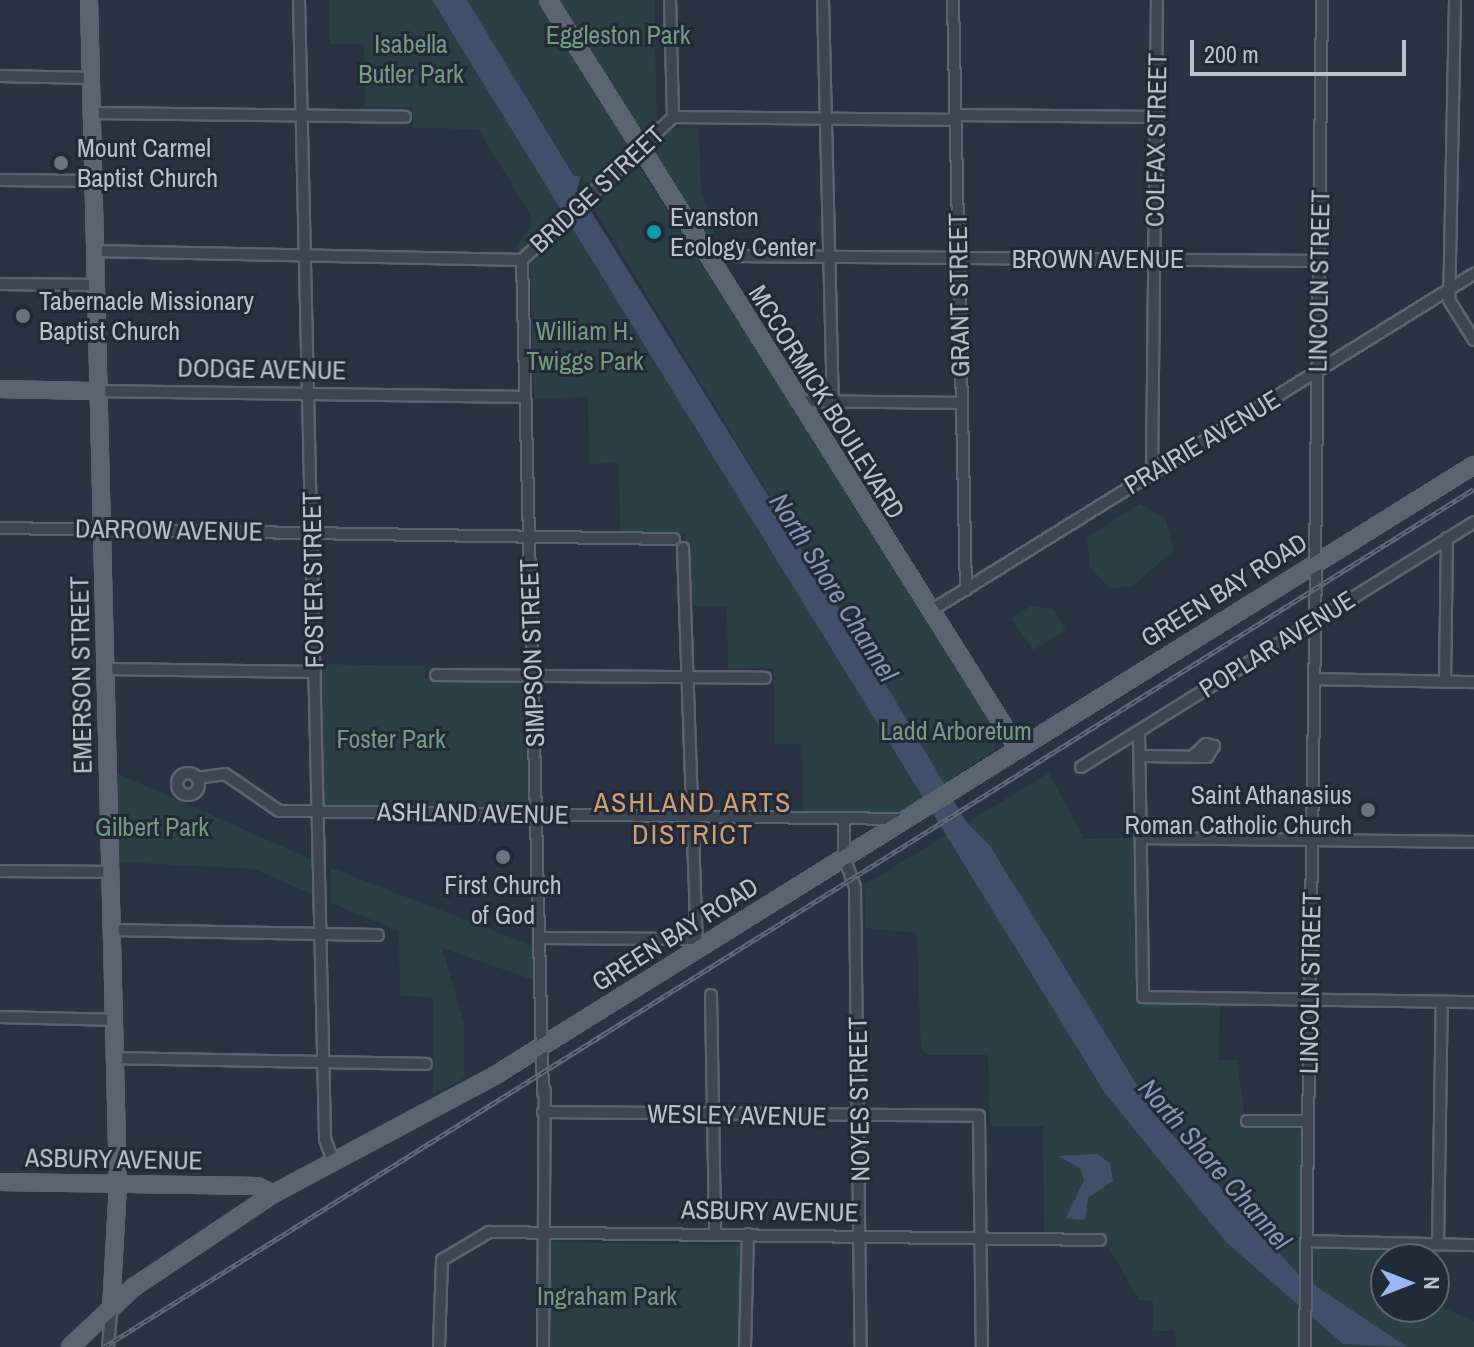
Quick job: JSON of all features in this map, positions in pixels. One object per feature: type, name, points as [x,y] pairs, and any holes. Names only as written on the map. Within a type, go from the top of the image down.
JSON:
[{"type":"main road","name":"EMERSON STREET","points":[[89,0],[118,1184],[111,1309]]},
{"type":"main road","name":"MCCORMICK BOULEVARD","points":[[548,0],[1017,747]]},
{"type":"main road","name":"DODGE AVENUE","points":[[0,389],[98,391]]},
{"type":"main road","name":"GREEN BAY ROAD","points":[[70,1347],[111,1309],[273,1194],[332,1158],[542,1046],[696,943],[844,857],[1474,465]]},
{"type":"main road","name":"ASBURY AVENUE","points":[[0,1182],[257,1186],[273,1194]]},
{"type":"street","name":"FOSTER STREET","points":[[299,0],[324,1061],[332,1158]]},
{"type":"street","points":[[670,0],[673,117],[1156,117]]},
{"type":"street","points":[[823,0],[833,401]]},
{"type":"street","name":"GRANT STREET","points":[[953,0],[966,590]]},
{"type":"street","name":"COLFAX STREET","points":[[1152,471],[1157,0]]},
{"type":"street","name":"LINCOLN STREET","points":[[1305,1347],[1322,0]]},
{"type":"street","points":[[1455,0],[1449,290],[1474,340]]},
{"type":"street","points":[[0,76],[92,78]]},
{"type":"street","points":[[92,113],[405,117]]},
{"type":"street","name":"BRIDGE STREET","points":[[522,260],[641,152],[673,117]]},
{"type":"street","points":[[0,180],[93,181]]},
{"type":"street","points":[[95,251],[522,260]]},
{"type":"street","name":"BROWN AVENUE","points":[[733,256],[1319,261]]},
{"type":"street","name":"SIMPSON STREET","points":[[522,260],[546,1232],[543,1347]]},
{"type":"street","name":"PRAIRIE AVENUE","points":[[932,610],[1474,274]]},
{"type":"street","points":[[0,284],[96,285]]},
{"type":"street","name":"DODGE AVENUE","points":[[98,391],[524,397]]},
{"type":"street","points":[[797,401],[961,403]]},
{"type":"street","name":"POPLAR AVENUE","points":[[1081,767],[1474,522]]},
{"type":"street","name":"DARROW AVENUE","points":[[0,528],[674,539]]},
{"type":"street","points":[[1445,682],[1447,538]]},
{"type":"street","points":[[539,938],[696,943],[683,548]]},
{"type":"street","points":[[106,669],[315,672]]},
{"type":"street","points":[[436,675],[765,678]]},
{"type":"street","points":[[1314,679],[1474,682]]},
{"type":"street","points":[[1139,731],[1144,756],[1143,997],[1474,1002]]},
{"type":"street","points":[[1144,756],[1192,757]]},
{"type":"street","name":"ASHLAND AVENUE","points":[[197,778],[225,774],[272,808],[319,812],[905,819]]},
{"type":"street","name":"NOYES STREET","points":[[844,818],[844,857],[854,899],[862,1236],[861,1347]]},
{"type":"street","points":[[1143,838],[1474,842]]},
{"type":"street","points":[[0,871],[110,872]]},
{"type":"street","points":[[112,930],[378,935]]},
{"type":"street","points":[[711,995],[715,1233]]},
{"type":"street","points":[[1438,1243],[1442,1002]]},
{"type":"street","points":[[0,1017],[113,1020]]},
{"type":"street","points":[[114,1058],[426,1064]]},
{"type":"street","name":"WESLEY AVENUE","points":[[543,1112],[979,1116],[982,1238]]},
{"type":"street","points":[[1247,1121],[1308,1121]]},
{"type":"street","name":"ASBURY AVENUE","points":[[439,1347],[444,1255],[489,1232],[1100,1240]]},
{"type":"street","points":[[745,1347],[748,1234]]},
{"type":"street","points":[[982,1238],[982,1347]]},
{"type":"street","points":[[1307,1241],[1394,1243]]},
{"type":"street","points":[[1450,1244],[1474,1245]]},
{"type":"street","name":"EMERSON STREET","points":[[108,1347],[111,1309]]},
{"type":"green space","name":"Isabella Butler Park","points":[[330,0],[432,0],[564,211],[524,251],[518,253],[518,244],[532,225],[530,214],[478,129],[413,128],[413,107],[365,106],[364,44],[330,44]]},
{"type":"green space","points":[[467,0],[540,0],[630,146],[630,155],[582,195],[582,177],[575,177]]},
{"type":"green space","name":"Eggleston Park","points":[[557,0],[654,0],[657,126],[649,134],[638,133]]},
{"type":"green space","points":[[673,128],[699,128],[701,191],[714,234],[704,239],[658,161],[657,146]]},
{"type":"green space","name":"Ladd Arboretum","points":[[639,167],[999,729],[994,750],[944,784],[881,676],[883,666],[872,663],[593,207]]},
{"type":"green space","name":"William H. Twiggs Park","points":[[573,225],[925,796],[901,812],[803,812],[802,744],[774,744],[774,668],[728,668],[727,606],[688,606],[686,534],[620,533],[619,463],[589,464],[588,397],[534,399],[530,264]]},
{"type":"green space","points":[[1140,504],[1165,518],[1174,550],[1133,586],[1110,589],[1090,567],[1087,537]]},
{"type":"green space","points":[[1031,606],[1053,609],[1066,630],[1033,650],[1011,618]]},
{"type":"green space","name":"Foster Park","points":[[319,664],[425,666],[425,679],[527,680],[529,809],[323,807]]},
{"type":"green space","name":"Gilbert Park","points":[[116,773],[313,860],[314,895],[254,869],[118,862]]},
{"type":"green space","points":[[1049,773],[1084,839],[1140,838],[1140,999],[1220,1004],[1219,1060],[1237,1060],[1246,1125],[1303,1129],[1301,1247],[1370,1248],[1370,1323],[1450,1323],[1450,1311],[1474,1321],[1474,1347],[1176,1347],[1175,1331],[1153,1331],[1153,1301],[1139,1300],[1101,1234],[1044,1234],[1043,1126],[990,1126],[988,1055],[928,1055],[921,1048],[917,933],[866,928],[864,885]]},
{"type":"green space","points":[[331,868],[533,946],[534,980],[442,948],[464,1023],[464,1078],[433,1093],[433,997],[400,996],[399,931],[331,903]]},
{"type":"green space","name":"Ingraham Park","points":[[550,1242],[744,1245],[742,1347],[548,1347]]},
{"type":"water","points":[[432,0],[467,0],[574,176],[581,176],[577,189],[872,662],[884,665],[881,676],[967,823],[990,846],[1156,1116],[1299,1275],[1407,1347],[1343,1344],[1226,1242],[1105,1093]]},
{"type":"water","points":[[1097,1154],[1110,1163],[1113,1181],[1088,1198],[1085,1220],[1066,1218],[1084,1180],[1080,1168],[1058,1156]]},
{"type":"railway","points":[[104,1347],[1474,489]]},
{"type":"place","name":"Mount Carmel Baptist Church","points":[[61,163]]},
{"type":"place","name":"Evanston Ecology Center","points":[[654,232]]},
{"type":"place","name":"Tabernacle Missionary Baptist Church","points":[[23,316]]},
{"type":"place","name":"Saint Athanasius Roman Catholic Church","points":[[1368,810]]},
{"type":"place","name":"First Church of God","points":[[503,857]]},
{"type":"district","name":"ASHLAND ARTS DISTRICT","points":[[693,818]]},
{"type":"water label","name":"North Shore Channel","points":[[834,587]]},
{"type":"water label","name":"North Shore Channel","points":[[1215,1164]]}]
